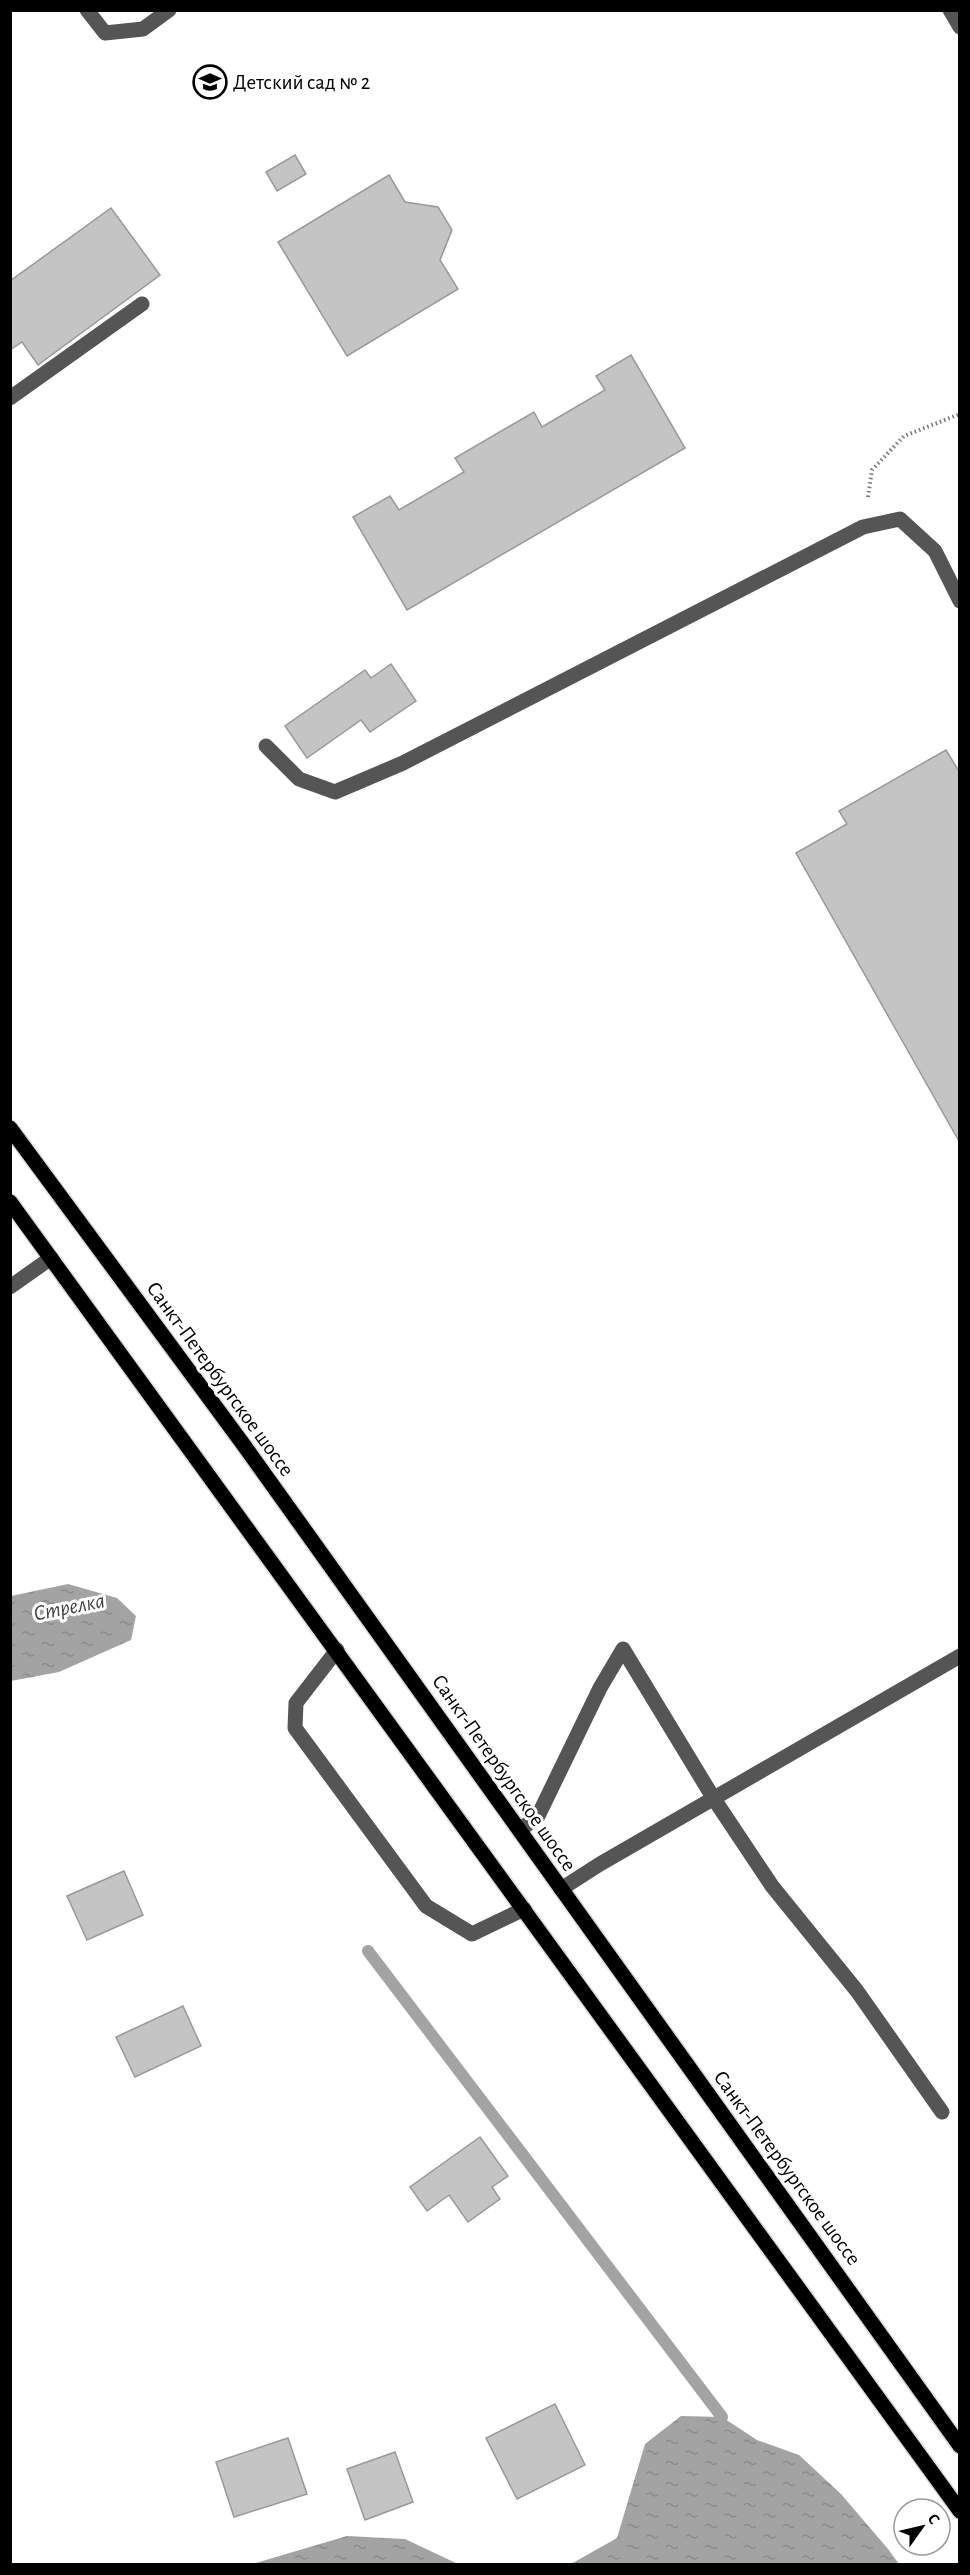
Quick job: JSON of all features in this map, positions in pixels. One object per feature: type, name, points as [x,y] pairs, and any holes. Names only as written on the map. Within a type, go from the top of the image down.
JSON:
[{"type":"main road","name":"Санкт-Петербургское шоссе","points":[[10,1128],[243,1444],[960,2446]]},
{"type":"main road","points":[[10,1202],[960,2511]]},
{"type":"lane","points":[[87,10],[105,33],[143,29],[169,10]]},
{"type":"lane","points":[[950,10],[960,27]]},
{"type":"lane","points":[[10,398],[142,304]]},
{"type":"lane","points":[[266,746],[299,779],[335,792],[403,763],[863,527],[900,519],[934,551],[960,601]]},
{"type":"lane","points":[[10,1287],[51,1258]]},
{"type":"lane","points":[[520,1830],[538,1816],[600,1688],[623,1649],[714,1799],[772,1886],[857,1991],[942,2112]]},
{"type":"lane","points":[[337,1650],[296,1703],[296,1728],[426,1906],[472,1934],[524,1909]]},
{"type":"lane","points":[[561,1889],[600,1864],[960,1656]]},
{"type":"path","points":[[863,527],[872,470],[904,436],[960,414]]},
{"type":"water","name":"Стрелка","points":[[68,1584],[117,1598],[136,1616],[131,1640],[59,1672],[11,1681],[11,1596]]},
{"type":"water","points":[[681,2416],[722,2417],[757,2440],[799,2455],[841,2494],[899,2564],[571,2564],[617,2538],[645,2444]]},
{"type":"water","points":[[347,2536],[405,2539],[458,2564],[252,2564]]},
{"type":"building","points":[[295,155],[306,174],[277,191],[266,172]]},
{"type":"building","points":[[389,175],[405,202],[438,207],[452,230],[440,260],[458,289],[347,356],[278,242]]},
{"type":"building","points":[[111,208],[160,275],[38,365],[22,342],[10,350],[10,281]]},
{"type":"building","points":[[631,355],[685,448],[407,610],[353,517],[390,496],[399,510],[464,472],[455,458],[534,412],[542,427],[605,390],[596,376]]},
{"type":"building","points":[[391,664],[416,701],[370,732],[361,720],[307,758],[285,726],[365,670],[371,678]]},
{"type":"building","points":[[946,750],[960,773],[960,1143],[796,853],[847,824],[839,811]]},
{"type":"building","points":[[124,1871],[143,1915],[87,1940],[67,1896]]},
{"type":"building","points":[[183,2006],[201,2046],[135,2077],[116,2037]]},
{"type":"building","points":[[480,2137],[508,2176],[492,2187],[500,2199],[468,2222],[449,2195],[427,2211],[410,2187]]},
{"type":"building","points":[[555,2404],[585,2465],[517,2499],[486,2438]]},
{"type":"building","points":[[288,2438],[307,2494],[234,2517],[216,2462]]},
{"type":"building","points":[[395,2452],[413,2502],[365,2520],[347,2469]]},
{"type":"waterway","points":[[368,1951],[722,2417]]},
{"type":"place","name":"Детский сад № 2","points":[[210,82]]}]
